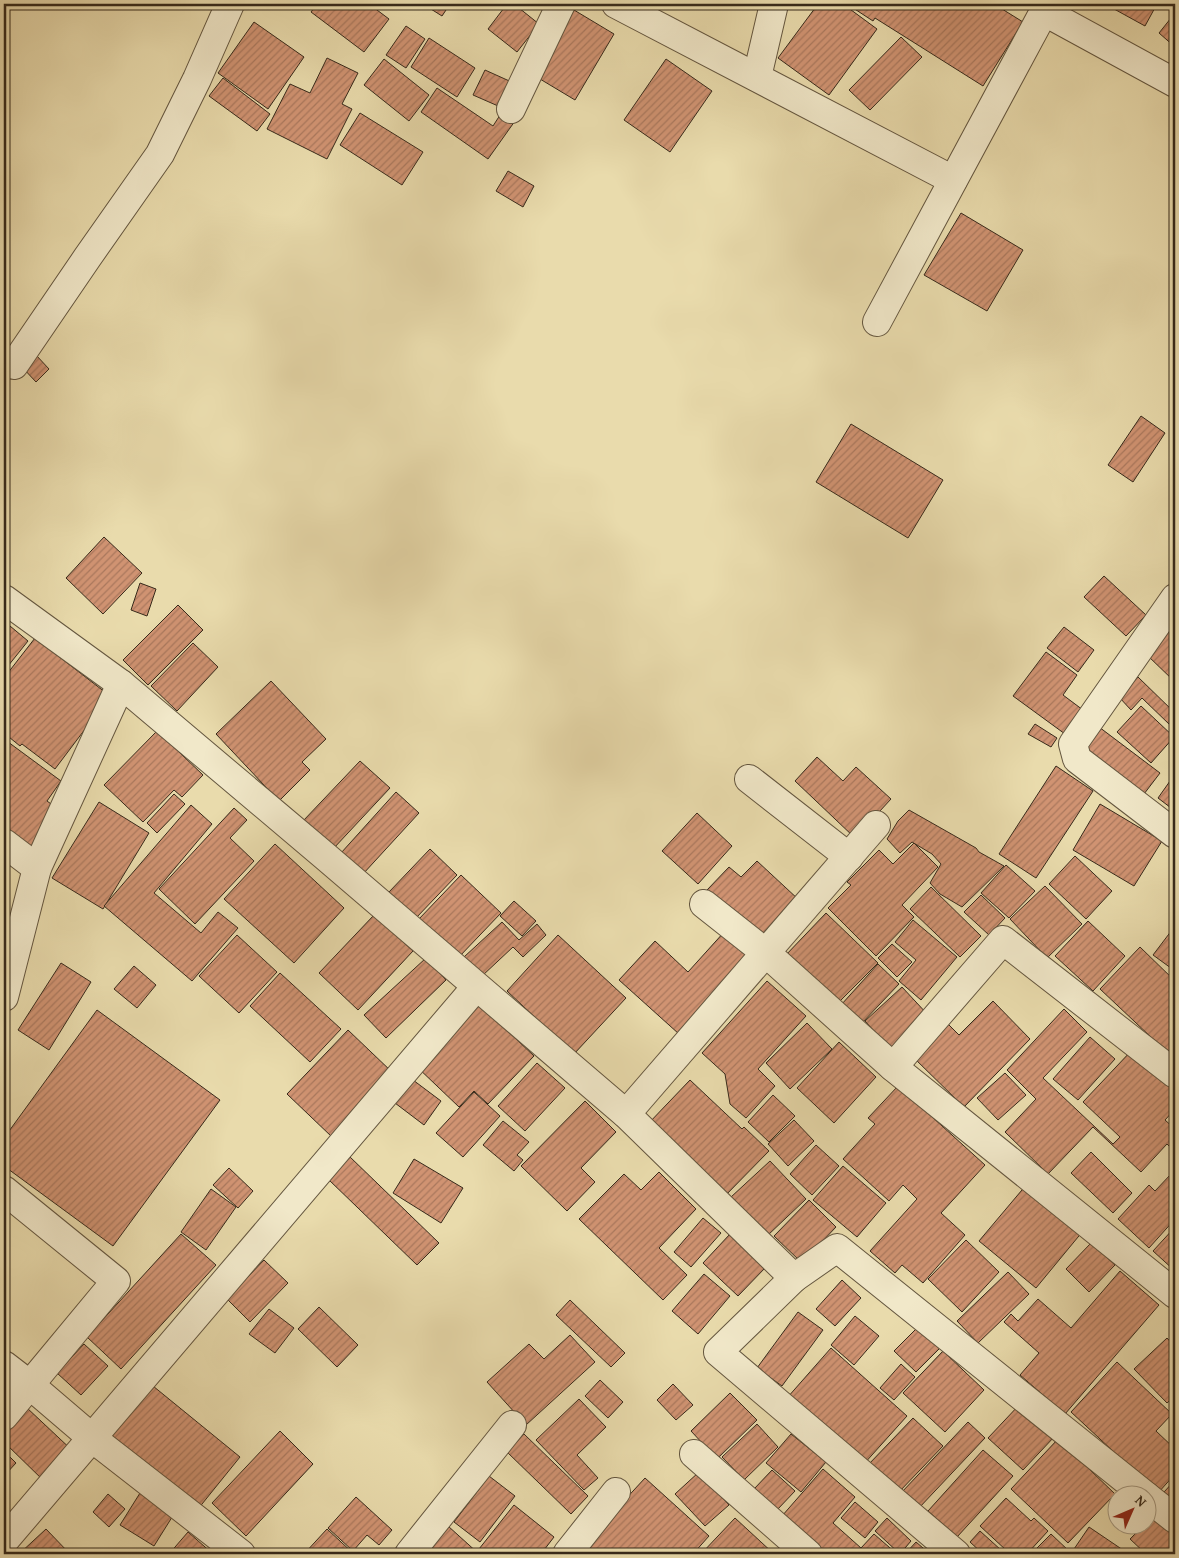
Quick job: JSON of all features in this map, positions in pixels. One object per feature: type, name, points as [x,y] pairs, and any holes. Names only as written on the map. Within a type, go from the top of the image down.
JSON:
[{"type":"street","points":[[14,365],[160,154],[197,79],[230,4]]},
{"type":"street","points":[[511,109],[560,4]]},
{"type":"street","points":[[616,4],[953,180]]},
{"type":"street","points":[[757,78],[774,4]]},
{"type":"street","points":[[877,322],[1046,8],[1175,83]]},
{"type":"street","points":[[1175,598],[1073,744],[1077,759],[1175,834]]},
{"type":"street","points":[[4,599],[121,684],[626,1114],[794,1278]]},
{"type":"street","points":[[4,997],[38,868],[121,684]]},
{"type":"street","points":[[749,779],[849,857]]},
{"type":"street","points":[[626,1114],[876,825]]},
{"type":"street","points":[[4,843],[38,868]]},
{"type":"street","points":[[704,904],[766,953],[893,1067],[1175,1294]]},
{"type":"street","points":[[893,1067],[1003,940],[1175,1074]]},
{"type":"street","points":[[4,1541],[476,987]]},
{"type":"street","points":[[4,1190],[116,1281],[4,1416]]},
{"type":"street","points":[[956,1554],[718,1352],[794,1278],[837,1248],[1134,1486]]},
{"type":"street","points":[[4,1365],[92,1438],[241,1554]]},
{"type":"street","points":[[409,1554],[512,1425]]},
{"type":"street","points":[[694,1454],[808,1554]]},
{"type":"street","points":[[567,1554],[616,1492]]},
{"type":"street","points":[[1156,1504],[1175,1519]]},
{"type":"building","points":[[317,4],[369,4],[389,19],[364,52],[311,12]]},
{"type":"building","points":[[423,4],[450,4],[442,16]]},
{"type":"building","points":[[507,4],[514,4],[539,24],[517,52],[488,29]]},
{"type":"building","points":[[818,4],[843,4],[877,29],[829,95],[778,58]]},
{"type":"building","points":[[847,4],[994,4],[1023,22],[983,86],[875,18],[873,21]]},
{"type":"building","points":[[1105,4],[1157,4],[1145,26]]},
{"type":"building","points":[[574,10],[614,34],[575,100],[535,76]]},
{"type":"building","points":[[1175,13],[1175,47],[1159,33]]},
{"type":"building","points":[[254,22],[304,57],[268,109],[218,73]]},
{"type":"building","points":[[406,26],[425,39],[406,68],[386,55]]},
{"type":"building","points":[[901,37],[922,57],[870,110],[849,90]]},
{"type":"building","points":[[429,38],[475,68],[457,97],[411,67]]},
{"type":"building","points":[[327,58],[358,73],[342,104],[352,109],[327,159],[267,129],[290,84],[310,93]]},
{"type":"building","points":[[384,59],[429,95],[409,121],[364,85]]},
{"type":"building","points":[[666,59],[712,91],[670,152],[624,120]]},
{"type":"building","points":[[485,70],[516,84],[505,109],[473,95]]},
{"type":"building","points":[[223,78],[270,114],[257,131],[209,96]]},
{"type":"building","points":[[437,88],[493,126],[502,112],[515,121],[488,159],[421,112]]},
{"type":"building","points":[[360,113],[423,152],[402,185],[340,145]]},
{"type":"building","points":[[508,171],[534,186],[523,207],[496,191]]},
{"type":"building","points":[[961,213],[1023,250],[987,311],[924,275]]},
{"type":"building","points":[[36,355],[49,369],[36,382],[22,367]]},
{"type":"building","points":[[1141,416],[1165,433],[1133,482],[1108,465]]},
{"type":"building","points":[[851,424],[943,480],[908,538],[816,482]]},
{"type":"building","points":[[104,537],[142,573],[103,614],[66,578]]},
{"type":"building","points":[[1104,576],[1146,615],[1126,636],[1084,597]]},
{"type":"building","points":[[140,583],[156,589],[147,616],[131,610]]},
{"type":"building","points":[[178,605],[203,630],[148,685],[123,660]]},
{"type":"building","points":[[4,621],[28,641],[4,671]]},
{"type":"building","points":[[1175,624],[1175,682],[1147,655]]},
{"type":"building","points":[[1064,627],[1094,650],[1078,672],[1047,648]]},
{"type":"building","points":[[35,638],[110,696],[55,769],[4,733],[4,678]]},
{"type":"building","points":[[193,643],[218,667],[177,711],[151,686]]},
{"type":"building","points":[[1046,652],[1077,675],[1063,695],[1083,710],[1065,734],[1013,696]]},
{"type":"building","points":[[1138,677],[1175,713],[1175,719],[1170,725],[1142,698],[1131,710],[1119,697]]},
{"type":"building","points":[[271,681],[326,739],[302,762],[310,770],[279,801],[216,734]]},
{"type":"building","points":[[1141,706],[1174,737],[1151,763],[1117,732]]},
{"type":"building","points":[[1035,724],[1057,738],[1051,747],[1028,734]]},
{"type":"building","points":[[1099,727],[1160,773],[1144,794],[1083,749]]},
{"type":"building","points":[[157,731],[203,775],[182,797],[174,790],[143,822],[104,785]]},
{"type":"building","points":[[4,739],[61,781],[47,801],[62,812],[32,851],[4,830]]},
{"type":"building","points":[[817,757],[843,781],[856,767],[891,799],[855,838],[795,781]]},
{"type":"building","points":[[360,761],[390,788],[333,849],[303,821]]},
{"type":"building","points":[[1056,766],[1093,791],[1036,878],[999,854]]},
{"type":"building","points":[[1175,774],[1175,811],[1158,798]]},
{"type":"building","points":[[396,792],[419,813],[363,874],[341,853]]},
{"type":"building","points":[[174,794],[185,804],[157,833],[147,823]]},
{"type":"building","points":[[99,802],[149,833],[103,909],[52,878]]},
{"type":"building","points":[[1100,804],[1162,841],[1134,886],[1073,850]]},
{"type":"building","points":[[191,805],[212,824],[154,893],[201,933],[218,912],[238,928],[192,981],[104,906]]},
{"type":"building","points":[[234,808],[247,820],[230,838],[254,861],[195,924],[159,889]]},
{"type":"building","points":[[909,810],[1004,866],[962,907],[940,894],[930,883],[941,864],[932,854],[912,842],[900,853],[887,839],[898,821]]},
{"type":"building","points":[[697,813],[732,846],[698,884],[662,851]]},
{"type":"building","points":[[914,843],[938,867],[902,905],[914,917],[876,956],[828,908],[851,885],[847,882],[879,850],[893,864]]},
{"type":"building","points":[[275,844],[344,908],[294,963],[224,899]]},
{"type":"building","points":[[430,849],[457,875],[416,918],[389,892]]},
{"type":"building","points":[[1075,856],[1112,891],[1086,919],[1049,884]]},
{"type":"building","points":[[757,861],[799,900],[761,941],[707,890],[729,867],[741,877]]},
{"type":"building","points":[[1006,865],[1035,891],[1009,918],[981,893]]},
{"type":"building","points":[[461,875],[501,913],[458,958],[418,920]]},
{"type":"building","points":[[1045,886],[1082,924],[1047,958],[1010,919]]},
{"type":"building","points":[[931,887],[981,936],[960,957],[910,909]]},
{"type":"building","points":[[981,895],[1005,918],[989,935],[964,912]]},
{"type":"building","points":[[514,901],[536,921],[522,936],[500,916]]},
{"type":"building","points":[[826,913],[878,963],[835,1006],[784,957]]},
{"type":"building","points":[[374,915],[413,951],[358,1010],[319,973]]},
{"type":"building","points":[[913,920],[957,957],[921,1000],[899,981],[916,960],[895,942]]},
{"type":"building","points":[[1088,921],[1125,956],[1093,991],[1055,956]]},
{"type":"building","points":[[502,922],[519,940],[537,924],[546,935],[523,957],[513,947],[482,976],[464,957]]},
{"type":"building","points":[[1175,926],[1175,971],[1153,955]]},
{"type":"building","points":[[725,931],[751,955],[679,1034],[619,980],[655,941],[688,972]]},
{"type":"building","points":[[237,935],[277,972],[239,1013],[199,976]]},
{"type":"building","points":[[558,935],[626,998],[574,1054],[507,991]]},
{"type":"building","points":[[892,944],[912,962],[897,977],[878,958]]},
{"type":"building","points":[[1140,947],[1175,981],[1175,1049],[1170,1055],[1100,989]]},
{"type":"building","points":[[426,958],[446,980],[386,1038],[364,1015]]},
{"type":"building","points":[[61,963],[91,982],[49,1050],[18,1030]]},
{"type":"building","points":[[878,964],[899,984],[861,1024],[841,1005]]},
{"type":"building","points":[[134,966],[156,985],[137,1008],[114,989]]},
{"type":"building","points":[[280,973],[341,1029],[310,1062],[250,1006]]},
{"type":"building","points":[[767,981],[806,1016],[758,1069],[775,1086],[746,1118],[730,1104],[725,1074],[702,1053]]},
{"type":"building","points":[[902,987],[929,1016],[892,1051],[865,1021]]},
{"type":"building","points":[[476,1001],[534,1056],[488,1104],[474,1091],[459,1107],[415,1065]]},
{"type":"building","points":[[993,1001],[1030,1039],[964,1107],[913,1057],[947,1023],[959,1035]]},
{"type":"building","points":[[1064,1009],[1087,1032],[1043,1078],[1113,1144],[1120,1137],[1083,1102],[1132,1050],[1175,1091],[1175,1109],[1165,1120],[1175,1129],[1175,1152],[1167,1144],[1141,1172],[1093,1127],[1048,1174],[1005,1132],[1036,1099],[1007,1070]]},
{"type":"building","points":[[97,1010],[220,1100],[113,1246],[4,1166],[4,1138]]},
{"type":"building","points":[[807,1023],[832,1049],[790,1089],[766,1063]]},
{"type":"building","points":[[348,1030],[393,1073],[332,1137],[287,1094]]},
{"type":"building","points":[[1090,1037],[1115,1059],[1078,1100],[1053,1079]]},
{"type":"building","points":[[839,1042],[876,1077],[834,1123],[797,1088]]},
{"type":"building","points":[[537,1063],[565,1088],[525,1131],[498,1106]]},
{"type":"building","points":[[1005,1073],[1026,1095],[998,1120],[977,1098]]},
{"type":"building","points":[[413,1080],[441,1101],[424,1125],[395,1103]]},
{"type":"building","points":[[690,1080],[742,1129],[744,1127],[769,1151],[723,1198],[647,1125]]},
{"type":"building","points":[[898,1086],[985,1165],[941,1213],[965,1235],[923,1283],[902,1265],[895,1273],[870,1251],[917,1199],[903,1185],[889,1201],[843,1159],[875,1124],[868,1118]]},
{"type":"building","points":[[474,1092],[500,1116],[463,1157],[436,1133]]},
{"type":"building","points":[[773,1095],[795,1116],[769,1142],[748,1122]]},
{"type":"building","points":[[585,1101],[616,1132],[581,1168],[595,1182],[567,1211],[521,1166]]},
{"type":"building","points":[[794,1120],[814,1141],[788,1166],[768,1144]]},
{"type":"building","points":[[503,1121],[529,1142],[517,1155],[523,1160],[514,1171],[483,1145]]},
{"type":"building","points":[[816,1145],[839,1166],[812,1195],[790,1174]]},
{"type":"building","points":[[1091,1152],[1132,1193],[1113,1213],[1071,1173]]},
{"type":"building","points":[[349,1156],[439,1243],[417,1265],[328,1179]]},
{"type":"building","points":[[414,1159],[463,1188],[441,1223],[393,1193]]},
{"type":"building","points":[[770,1161],[806,1199],[767,1236],[731,1197]]},
{"type":"building","points":[[843,1166],[886,1203],[857,1237],[813,1200]]},
{"type":"building","points":[[229,1168],[253,1191],[238,1208],[213,1185]]},
{"type":"building","points":[[659,1172],[696,1209],[659,1248],[687,1275],[663,1300],[579,1219],[624,1174],[641,1190]]},
{"type":"building","points":[[1171,1174],[1175,1179],[1175,1219],[1149,1248],[1118,1219],[1149,1185],[1155,1191]]},
{"type":"building","points":[[1027,1184],[1083,1231],[1036,1288],[979,1241]]},
{"type":"building","points":[[211,1189],[236,1207],[206,1250],[181,1232]]},
{"type":"building","points":[[809,1200],[836,1227],[802,1263],[774,1236]]},
{"type":"building","points":[[703,1218],[721,1233],[691,1267],[674,1252]]},
{"type":"building","points":[[1175,1227],[1175,1271],[1153,1251]]},
{"type":"building","points":[[181,1234],[216,1265],[121,1369],[87,1337]]},
{"type":"building","points":[[730,1234],[766,1267],[738,1296],[703,1263]]},
{"type":"building","points":[[966,1240],[999,1272],[962,1312],[928,1279]]},
{"type":"building","points":[[1091,1243],[1115,1265],[1089,1292],[1066,1269]]},
{"type":"building","points":[[264,1260],[288,1283],[250,1322],[227,1299]]},
{"type":"building","points":[[1120,1271],[1159,1305],[1065,1414],[1020,1375],[1039,1353],[1004,1322],[1011,1314],[1018,1321],[1038,1299],[1071,1328]]},
{"type":"building","points":[[1008,1272],[1029,1294],[978,1343],[957,1321]]},
{"type":"building","points":[[704,1274],[730,1296],[698,1334],[672,1311]]},
{"type":"building","points":[[842,1280],[861,1298],[835,1326],[816,1309]]},
{"type":"building","points":[[570,1300],[625,1353],[611,1367],[556,1315]]},
{"type":"building","points":[[319,1307],[358,1345],[337,1367],[298,1329]]},
{"type":"building","points":[[269,1309],[294,1328],[275,1353],[249,1334]]},
{"type":"building","points":[[798,1312],[823,1330],[782,1386],[757,1368]]},
{"type":"building","points":[[855,1316],[879,1336],[854,1365],[831,1345]]},
{"type":"building","points":[[919,1326],[941,1347],[916,1372],[894,1351]]},
{"type":"building","points":[[570,1335],[595,1362],[526,1425],[487,1382],[529,1344],[544,1359]]},
{"type":"building","points":[[1167,1338],[1175,1347],[1175,1396],[1167,1403],[1134,1369]]},
{"type":"building","points":[[84,1344],[108,1366],[81,1395],[57,1373]]},
{"type":"building","points":[[831,1348],[907,1416],[863,1465],[787,1398]]},
{"type":"building","points":[[943,1351],[984,1390],[945,1432],[903,1393]]},
{"type":"building","points":[[1117,1362],[1172,1414],[1156,1431],[1175,1449],[1175,1474],[1158,1493],[1156,1486],[1150,1486],[1071,1412]]},
{"type":"building","points":[[901,1364],[915,1377],[894,1400],[880,1388]]},
{"type":"building","points":[[600,1380],[623,1402],[608,1418],[585,1396]]},
{"type":"building","points":[[673,1384],[693,1405],[676,1420],[657,1400]]},
{"type":"building","points":[[153,1386],[240,1457],[198,1509],[111,1436]]},
{"type":"building","points":[[730,1393],[757,1420],[717,1459],[691,1431]]},
{"type":"building","points":[[579,1399],[606,1427],[577,1455],[598,1478],[584,1490],[536,1440]]},
{"type":"building","points":[[1020,1404],[1055,1436],[1023,1470],[988,1438]]},
{"type":"building","points":[[26,1407],[75,1453],[46,1483],[4,1442],[4,1430]]},
{"type":"building","points":[[913,1418],[943,1446],[898,1493],[868,1465]]},
{"type":"building","points":[[968,1422],[985,1438],[918,1509],[901,1493]]},
{"type":"building","points":[[757,1424],[778,1447],[744,1480],[722,1457]]},
{"type":"building","points":[[280,1431],[313,1464],[246,1536],[212,1503]]},
{"type":"building","points":[[524,1434],[588,1496],[571,1514],[507,1452]]},
{"type":"building","points":[[791,1434],[826,1462],[801,1492],[766,1463]]},
{"type":"building","points":[[1058,1439],[1107,1486],[1106,1503],[1068,1543],[1011,1489]]},
{"type":"building","points":[[983,1450],[1013,1476],[957,1537],[928,1511]]},
{"type":"building","points":[[4,1451],[16,1463],[4,1476]]},
{"type":"building","points":[[823,1469],[855,1497],[833,1523],[861,1548],[874,1534],[897,1554],[826,1554],[782,1516]]},
{"type":"building","points":[[772,1470],[795,1491],[777,1510],[754,1489]]},
{"type":"building","points":[[699,1472],[729,1505],[705,1526],[675,1494]]},
{"type":"building","points":[[489,1476],[515,1496],[480,1542],[454,1522]]},
{"type":"building","points":[[645,1478],[709,1536],[693,1554],[575,1554]]},
{"type":"building","points":[[1175,1480],[1175,1502],[1164,1492]]},
{"type":"building","points":[[140,1493],[174,1514],[154,1546],[120,1525]]},
{"type":"building","points":[[108,1494],[125,1509],[109,1527],[93,1512]]},
{"type":"building","points":[[356,1497],[392,1530],[379,1545],[367,1535],[353,1551],[328,1528]]},
{"type":"building","points":[[1006,1498],[1031,1521],[1034,1518],[1048,1531],[1027,1554],[1004,1554],[1007,1551],[980,1526]]},
{"type":"building","points":[[855,1502],[878,1522],[865,1538],[841,1518]]},
{"type":"building","points":[[514,1505],[554,1537],[541,1554],[485,1554],[479,1549]]},
{"type":"building","points":[[1156,1514],[1175,1532],[1175,1554],[1146,1554],[1130,1539],[1133,1536],[1156,1536]]},
{"type":"building","points":[[735,1518],[774,1554],[701,1554]]},
{"type":"building","points":[[887,1518],[911,1541],[900,1554],[875,1531]]},
{"type":"building","points":[[448,1526],[479,1554],[421,1554]]},
{"type":"building","points":[[1089,1527],[1123,1550],[1119,1554],[1075,1554],[1072,1552]]},
{"type":"building","points":[[46,1529],[70,1554],[19,1554]]},
{"type":"building","points":[[327,1529],[354,1554],[304,1554]]},
{"type":"building","points":[[980,1531],[1001,1550],[997,1554],[983,1554],[970,1542]]},
{"type":"building","points":[[188,1532],[213,1554],[169,1554]]},
{"type":"building","points":[[1051,1534],[1069,1551],[1066,1554],[1031,1554]]},
{"type":"building","points":[[916,1542],[930,1554],[905,1554]]}]
